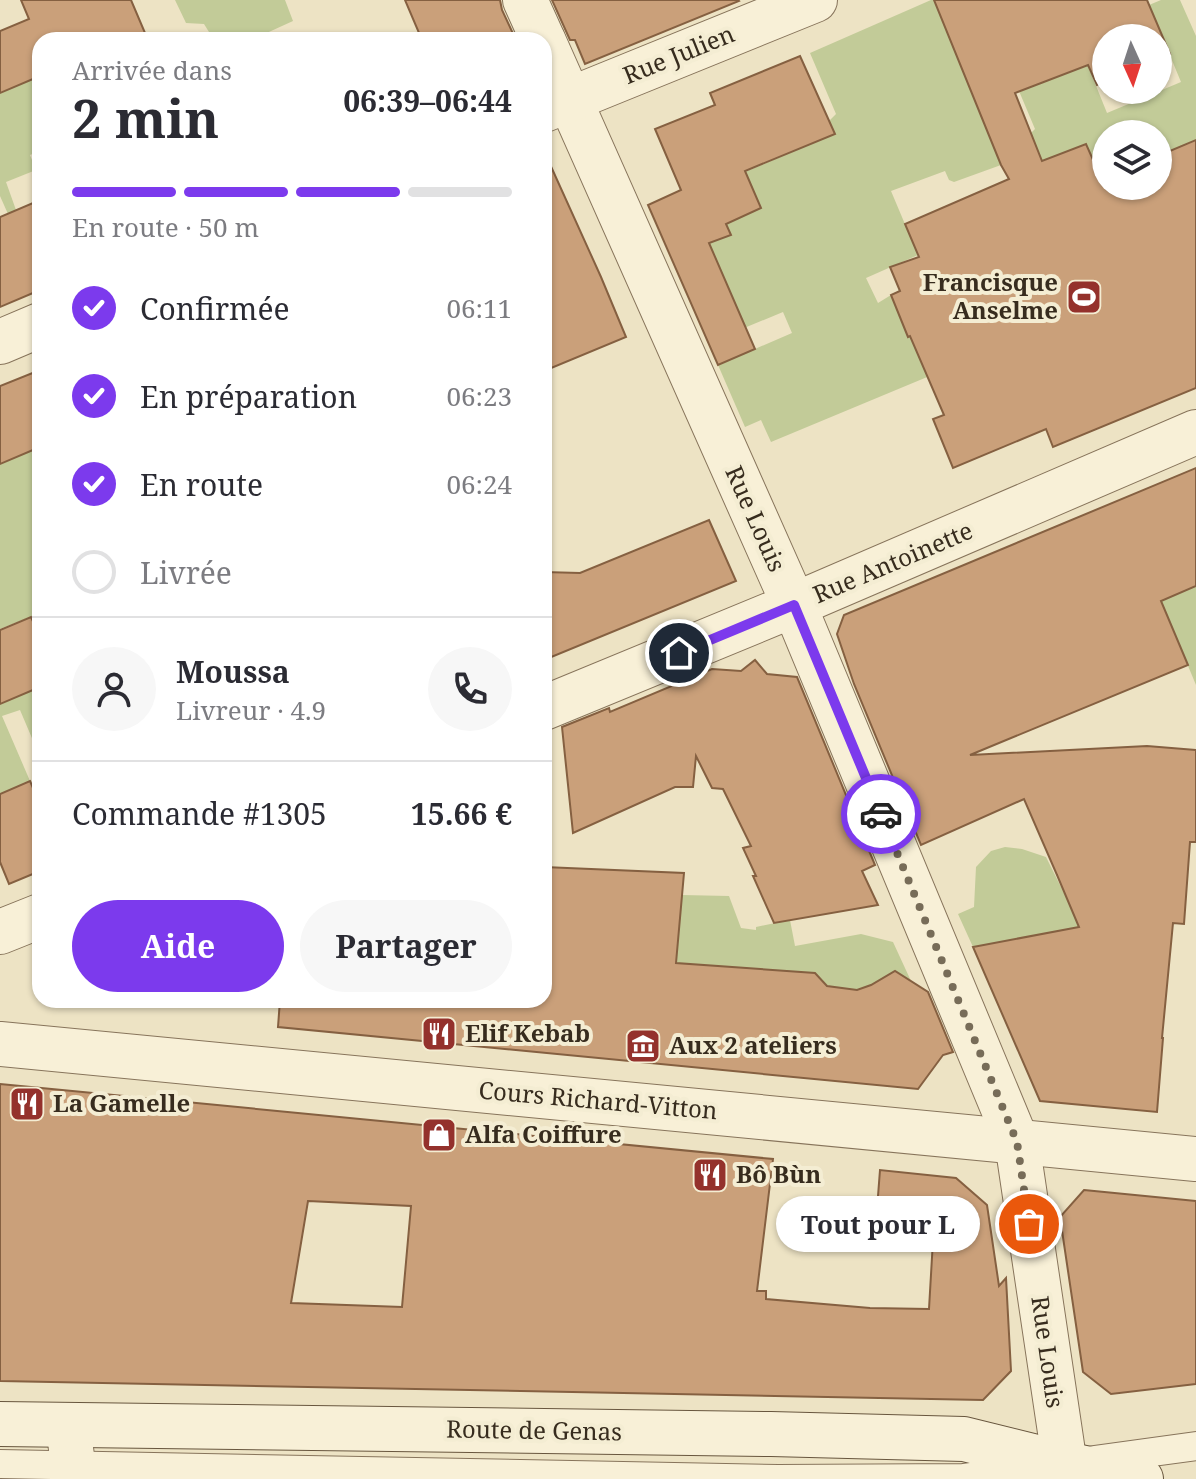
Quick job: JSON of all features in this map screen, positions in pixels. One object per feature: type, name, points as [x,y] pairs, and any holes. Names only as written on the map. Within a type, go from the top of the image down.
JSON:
[{"type":"street","name":"Rue Louis","points":[[525,0],[540,32]]},
{"type":"street","name":"Rue Julien","points":[[557,105],[815,0]]},
{"type":"street","name":"Rue Louis","points":[[552,80],[557,105],[794,605],[1017,1142],[1066,1471]]},
{"type":"street","points":[[0,342],[32,328]]},
{"type":"street","name":"Rue Antoinette","points":[[552,705],[794,605],[1196,432]]},
{"type":"street","points":[[0,932],[32,919]]},
{"type":"street","name":"Cours Richard-Vitton","points":[[0,1044],[1196,1159]]},
{"type":"street","name":"Route de Genas","points":[[0,1424],[72,1457],[771,1434],[964,1439],[1066,1471],[1141,1479]]},
{"type":"lane","points":[[771,1434],[778,1479]]},
{"type":"lane","name":"Route de Genas","points":[[0,1464],[72,1457],[778,1479],[963,1478],[1066,1471],[1196,1446]]},
{"type":"green space","points":[[175,0],[285,0],[293,21],[269,32],[209,32],[204,24],[186,23]]},
{"type":"green space","points":[[934,0],[995,148],[1035,129],[1019,91],[1084,56],[1092,76],[1092,104],[1103,104],[1107,113],[1128,104],[1172,104],[1172,86],[1181,82],[1172,60],[1172,24],[1157,24],[1149,5],[1161,0],[1180,0],[1196,36],[1196,140],[1172,150],[1172,120],[1092,120],[1092,159],[1085,144],[1007,176],[1001,165],[954,182],[949,180],[945,171],[891,191],[918,255],[866,278],[878,303],[891,295],[908,336],[917,333],[932,375],[771,442],[761,420],[745,427],[718,365],[792,333],[783,312],[708,343],[697,317],[733,300],[702,246],[730,235],[726,224],[761,208],[745,172],[834,134],[829,121],[836,114],[810,53]]},
{"type":"green space","points":[[32,79],[32,172],[6,182],[16,210],[8,214],[0,196],[0,93]]},
{"type":"green space","points":[[32,450],[32,616],[0,629],[0,460],[2,463]]},
{"type":"green space","points":[[1196,586],[1196,685],[1161,601]]},
{"type":"green space","points":[[32,690],[32,738],[20,710],[2,716],[30,781],[0,794],[0,704]]},
{"type":"green space","points":[[1005,847],[1046,857],[1065,895],[1127,982],[1053,945],[1051,932],[973,947],[958,914],[974,907],[976,867],[991,851]]},
{"type":"green space","points":[[682,895],[729,896],[741,928],[756,930],[756,927],[790,920],[795,946],[861,934],[893,942],[911,981],[895,971],[857,990],[676,963]]},
{"type":"building","points":[[21,0],[131,0],[145,32],[32,32],[32,79],[0,93],[0,31],[29,19]]},
{"type":"building","points":[[405,0],[500,0],[512,32],[419,32]]},
{"type":"building","points":[[552,0],[738,0],[739,1],[585,64]]},
{"type":"building","name":"Francisque Anselme","points":[[934,0],[1147,0],[1157,24],[1092,24],[1092,74],[1088,65],[1015,93],[1042,161],[1086,144],[1092,158],[1092,200],[1172,200],[1172,150],[1196,140],[1196,388],[1053,447],[1046,429],[953,468],[933,419],[944,415],[891,295],[900,291],[890,267],[919,257],[905,224],[1009,179]]},
{"type":"building","points":[[800,56],[835,134],[745,171],[761,208],[726,224],[731,235],[709,243],[755,349],[718,365],[648,205],[681,190],[655,129],[715,105],[710,93]]},
{"type":"building","points":[[552,169],[601,277],[626,337],[552,368]]},
{"type":"building","points":[[32,203],[32,293],[0,307],[0,217]]},
{"type":"building","points":[[32,373],[32,450],[0,464],[0,386]]},
{"type":"building","points":[[1196,468],[1196,586],[1161,601],[1188,665],[970,755],[1147,746],[1196,750],[1196,842],[1190,842],[1184,924],[1173,923],[1157,1112],[1040,1101],[973,947],[1079,927],[1024,799],[921,845],[854,684],[837,634],[844,615]]},
{"type":"building","points":[[709,520],[736,581],[552,657],[552,572],[580,573]]},
{"type":"building","points":[[31,617],[32,619],[32,690],[0,704],[0,630]]},
{"type":"building","points":[[755,660],[767,674],[797,677],[875,865],[862,871],[878,905],[774,923],[743,848],[751,846],[723,789],[712,788],[696,756],[693,787],[675,787],[573,833],[562,727],[609,708],[610,712],[712,669],[741,671]]},
{"type":"building","points":[[30,781],[32,786],[32,874],[9,884],[0,862],[0,794]]},
{"type":"building","points":[[552,867],[684,873],[676,963],[815,973],[827,986],[857,990],[895,971],[928,992],[953,1052],[943,1055],[918,1089],[278,1027],[279,1008],[552,1008]]},
{"type":"building","points":[[0,1084],[773,1159],[757,1291],[766,1291],[766,1299],[870,1308],[929,1309],[933,1240],[875,1235],[880,1170],[956,1178],[987,1205],[999,1286],[1006,1278],[1011,1371],[983,1400],[0,1381]],"holes":[[[308,1201],[411,1206],[402,1307],[291,1303]]]},
{"type":"building","points":[[1084,1190],[1196,1201],[1196,1384],[1111,1394],[1083,1372],[1060,1217]]},
{"type":"way so far","points":[[881,814],[1017,1142],[1029,1224]]},
{"type":"place","name":"Francisque Anselme","points":[[1084,297]]},
{"type":"place","name":"Elif Kebab","points":[[439,1034]]},
{"type":"place","name":"Aux 2 ateliers","points":[[643,1046]]},
{"type":"place","name":"La Gamelle","points":[[27,1104]]},
{"type":"place","name":"Alfa Coiffure","points":[[439,1135]]},
{"type":"place","name":"Bô Bùn","points":[[710,1175]]},
{"type":"place","name":"Tout pour L","points":[[1029,1224]]},
{"type":"route","points":[[679,653],[794,605],[881,814]]}]
